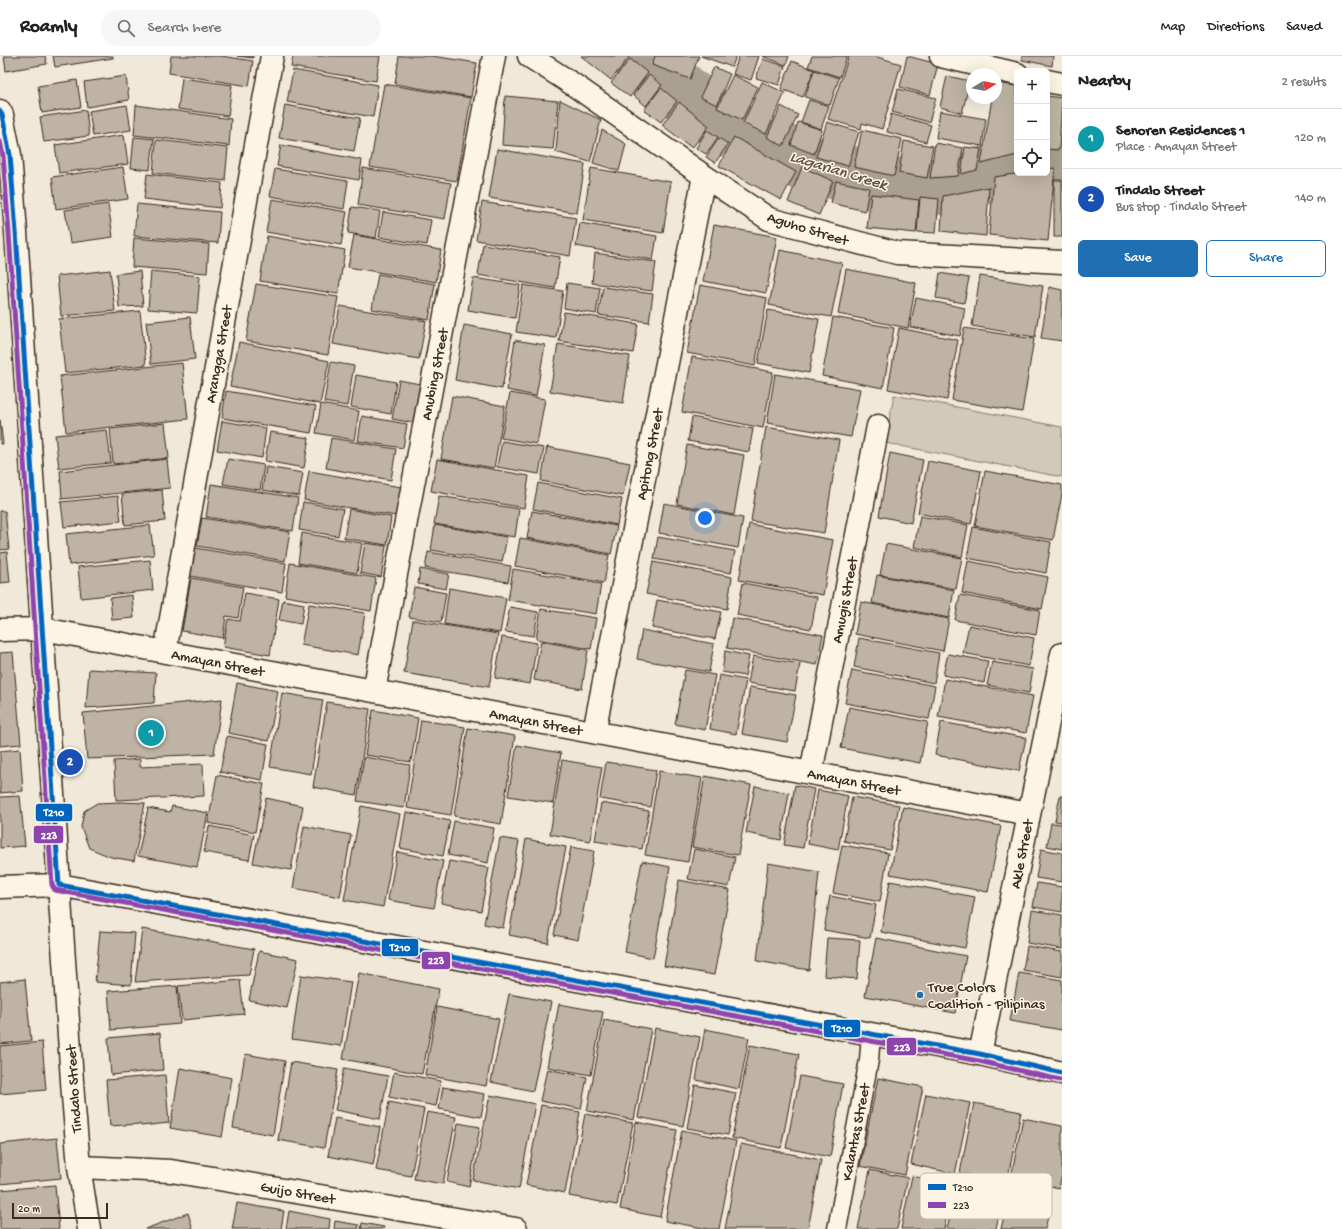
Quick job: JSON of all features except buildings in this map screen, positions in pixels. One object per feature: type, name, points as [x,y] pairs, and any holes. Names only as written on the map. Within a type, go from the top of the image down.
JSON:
[{"type":"street","name":"Arangga Street","points":[[165,652],[272,56]]},
{"type":"street","name":"Anubing Street","points":[[374,691],[494,56]]},
{"type":"street","name":"Aguho Street","points":[[528,56],[574,85],[704,176],[769,219],[897,253],[1062,262]]},
{"type":"street","points":[[942,56],[1014,73]]},
{"type":"street","points":[[1050,82],[1062,84]]},
{"type":"street","name":"Tindalo Street","points":[[0,111],[10,155],[43,629],[73,1096],[79,1167],[89,1229]]},
{"type":"street","name":"Apitong Street","points":[[594,732],[704,176]]},
{"type":"street","name":"Amugis Street","points":[[810,773],[878,426]]},
{"type":"street","name":"Amayan Street","points":[[0,630],[43,629],[1029,814]]},
{"type":"street","name":"Akle Street","points":[[980,1054],[1062,654]]},
{"type":"street","points":[[0,887],[59,885],[980,1054],[1062,1073]]},
{"type":"street","name":"Guijo Street","points":[[79,1167],[171,1171],[516,1229]]},
{"type":"lane","name":"Kalantas Street","points":[[837,1229],[869,1060],[871,1034]]},
{"type":"shaded area","points":[[894,395],[1062,427],[1062,477],[885,443]]},
{"type":"waterway","name":"Lagarian Creek","points":[[639,56],[722,125],[806,163],[894,186],[921,189],[972,180],[1014,165]]},
{"type":"waterway","name":"Lagarian Creek","points":[[1050,160],[1062,162]]},
{"type":"transit line","name":"T210","points":[[0,111],[10,155],[16,232],[59,885],[980,1054],[1062,1073]]},
{"type":"transit line","name":"223","points":[[0,141],[3,156],[9,233],[52,885],[55,890],[979,1061],[1060,1080]]},
{"type":"place","name":"Senoren Residences 1","points":[[151,733]]},
{"type":"place","name":"Tindalo Street","points":[[70,762]]},
{"type":"place","name":"True Colors Coalition - Pilipinas","points":[[920,995]]}]
